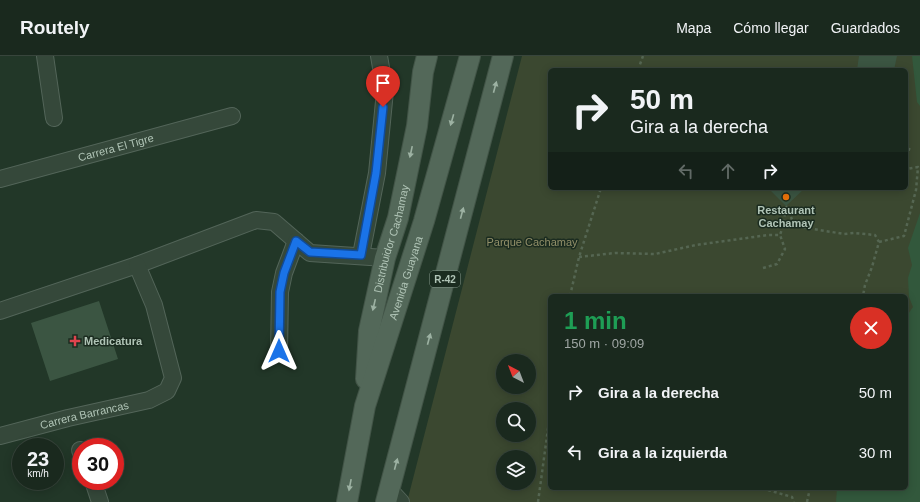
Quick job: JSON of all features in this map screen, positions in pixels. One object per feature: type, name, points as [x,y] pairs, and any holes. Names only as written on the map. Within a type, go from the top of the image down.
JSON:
[{"type":"main road","name":"Avenida Guayana","points":[[347,502],[365,406],[424,220],[470,56]]},
{"type":"main road","name":"R-42","points":[[392,498],[503,56]]},
{"type":"main road","name":"Distribuidor Cachamay","points":[[365,406],[369,331],[385,258],[398,218],[417,126],[424,61]]},
{"type":"street","points":[[45,56],[54,118]]},
{"type":"street","points":[[361,255],[376,173],[385,92],[379,56]]},
{"type":"street","name":"Carrera El Tigre","points":[[0,180],[232,116]]},
{"type":"street","points":[[0,311],[137,265],[256,220],[274,222],[310,252],[385,258]]},
{"type":"street","points":[[279,351],[280,292],[284,273],[296,241]]},
{"type":"street","name":"Carrera Barrancas","points":[[0,436],[68,418],[149,400],[167,391],[173,378],[154,305],[137,265]]},
{"type":"street","points":[[96,490],[100,502]]},
{"type":"path","points":[[639,68],[643,56]]},
{"type":"path","points":[[879,242],[904,236],[916,190],[918,167],[908,169]]},
{"type":"path","points":[[570,294],[579,257],[600,190]]},
{"type":"path","points":[[763,268],[777,264],[785,249],[780,235],[786,206],[795,226],[844,234],[854,233],[875,235],[879,242],[863,294]]},
{"type":"path","points":[[579,257],[615,253],[655,254],[696,245],[768,235],[780,235]]},
{"type":"path","points":[[538,502],[548,429]]},
{"type":"path","points":[[768,490],[792,497],[794,502]]},
{"type":"path","points":[[808,502],[810,490]]},
{"type":"green space","name":"Parque Cachamay","points":[[522,56],[920,56],[920,330],[908,364],[908,294],[548,294],[548,490],[864,490],[860,502],[407,502]]},
{"type":"shaded area","points":[[912,56],[920,56],[920,106],[917,102]]},
{"type":"shaded area","points":[[920,213],[920,502],[836,502],[837,490],[908,490],[908,314],[913,307],[909,297],[908,278],[912,265],[908,248]]},
{"type":"building","points":[[859,56],[897,56],[894,68],[857,68]]},
{"type":"building","name":"Restaurant Cachamay","points":[[770,190],[803,190],[786,206]]},
{"type":"building","name":"Medicatura","points":[[99,301],[118,359],[50,381],[31,323]]},
{"type":"place","name":"Restaurant Cachamay","points":[[786,197]]},
{"type":"place","name":"Medicatura","points":[[75,341]]},
{"type":"route","points":[[279,351],[280,292],[284,273],[296,241],[310,252],[338,255],[361,255],[376,173],[383,107]]}]
